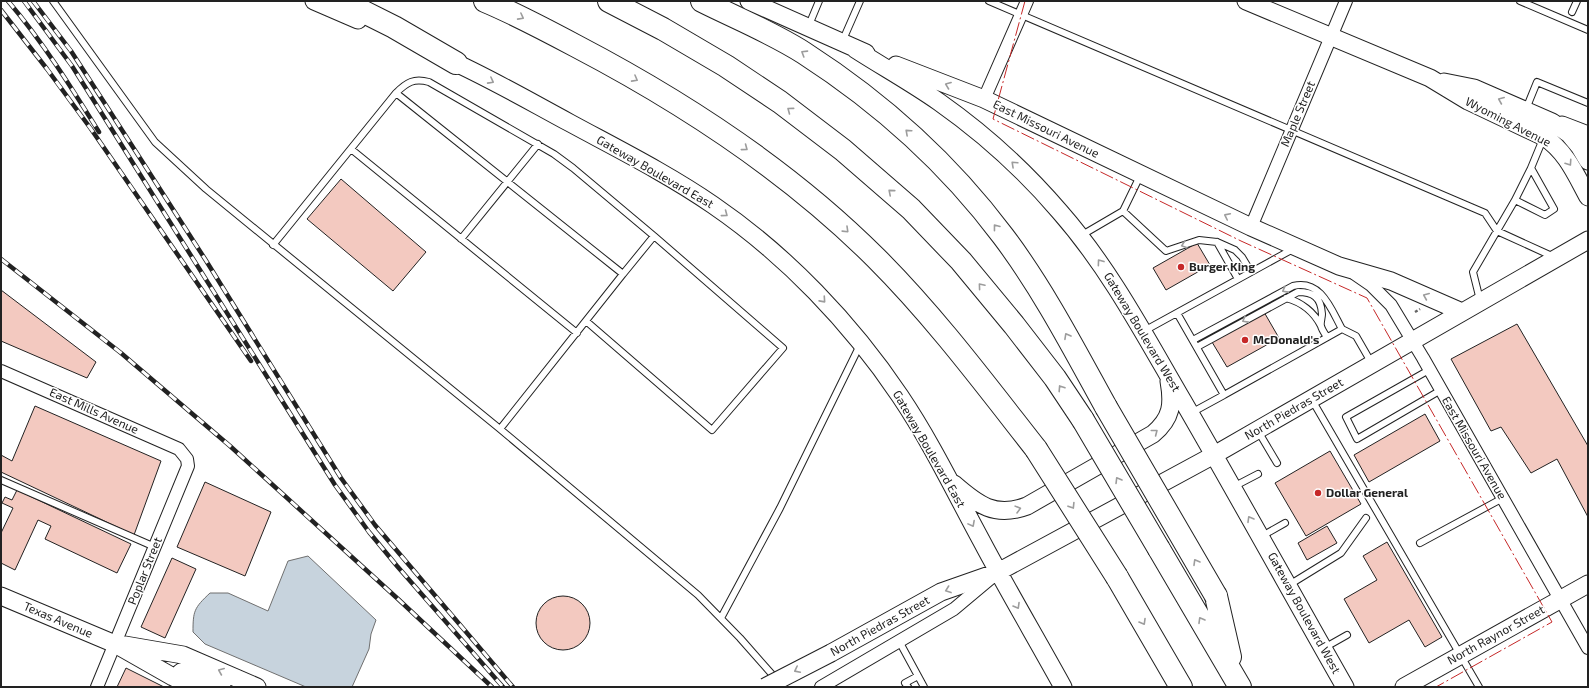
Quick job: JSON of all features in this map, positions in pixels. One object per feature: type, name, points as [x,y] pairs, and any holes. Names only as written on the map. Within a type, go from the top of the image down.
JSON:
[{"type":"highway","points":[[342,1],[394,27],[456,63]]},
{"type":"highway","points":[[485,1],[508,11],[595,56],[673,100],[739,144],[785,178],[832,216],[876,258],[917,302],[969,364],[1036,449],[1117,577],[1181,687]]},
{"type":"highway","points":[[609,1],[663,28],[726,66],[780,102],[843,150],[911,209],[961,261],[1014,325],[1055,378],[1082,420],[1237,682]]},
{"type":"highway","points":[[702,1],[766,32],[810,57],[879,107],[939,161],[988,216],[1021,261],[1052,309],[1106,406],[1216,596],[1237,682]]},
{"type":"main road","name":"Gateway Boulevard East","points":[[314,1],[456,63],[658,171],[713,205],[749,232],[780,259],[818,295],[860,343],[901,397],[924,435],[998,572],[1063,687]]},
{"type":"main road","name":"East Missouri Avenue","points":[[749,1],[849,46],[984,99],[1295,247],[1339,266],[1391,281],[1462,312]]},
{"type":"main road","name":"Wyoming Avenue","points":[[1246,1],[1430,78],[1474,88],[1523,119],[1544,138],[1551,142],[1572,166],[1588,197]]},
{"type":"main road","name":"Gateway Boulevard West","points":[[849,46],[938,101],[983,136],[1025,175],[1059,210],[1081,236],[1103,266],[1144,331],[1260,537],[1289,585],[1345,687]]},
{"type":"main road","name":"Wyoming Avenue","points":[[1523,119],[1552,122],[1569,134],[1580,146],[1588,161]]},
{"type":"main road","points":[[1552,122],[1588,135]]},
{"type":"main road","name":"North Piedras Street","points":[[764,687],[830,653],[941,592],[998,572],[1214,455],[1588,240]]},
{"type":"main road","points":[[948,478],[980,504],[992,509],[1004,511],[1016,510],[1027,506],[1153,434],[1162,427],[1167,420],[1172,397],[1167,374]]},
{"type":"main road","name":"North Raynor Street","points":[[1404,687],[1588,584]]},
{"type":"main road","name":"Texas Avenue","points":[[1,596],[115,644],[173,678],[193,687]]},
{"type":"main road","points":[[115,644],[222,687]]},
{"type":"main road","name":"Texas Avenue","points":[[115,644],[183,655],[257,687]]},
{"type":"street","points":[[984,99],[1026,1]]},
{"type":"street","name":"Maple Street","points":[[1251,227],[1346,1]]},
{"type":"street","name":"East Missouri Avenue","points":[[1339,266],[1357,276],[1382,295],[1391,305],[1588,648]]},
{"type":"street","name":"East Mills Avenue","points":[[1,371],[179,449],[185,454]]},
{"type":"street","name":"Poplar Street","points":[[97,687],[188,466],[185,454]]},
{"type":"street","name":"North Piedras Street","points":[[821,687],[954,609],[998,572]]},
{"type":"lane","points":[[53,1],[155,142],[206,189],[500,429],[678,577],[721,618],[769,670],[782,687]]},
{"type":"lane","points":[[808,28],[819,1]]},
{"type":"lane","points":[[849,46],[860,1]]},
{"type":"lane","points":[[989,1],[1485,213],[1497,231],[1557,258]]},
{"type":"lane","points":[[1520,1],[1588,30]]},
{"type":"lane","points":[[1572,12],[1577,1]]},
{"type":"lane","points":[[274,245],[396,93],[404,85],[411,81],[420,80],[429,82],[538,144],[573,168],[783,348],[712,430],[586,321]]},
{"type":"lane","points":[[1523,119],[1537,82],[1588,103]]},
{"type":"lane","points":[[396,93],[623,274]]},
{"type":"lane","points":[[1480,302],[1473,272],[1515,200],[1544,138]]},
{"type":"lane","points":[[461,239],[538,144]]},
{"type":"lane","points":[[351,149],[577,332]]},
{"type":"lane","points":[[1515,200],[1545,215],[1554,209],[1531,168]]},
{"type":"lane","points":[[1081,236],[1123,211],[1141,174]]},
{"type":"lane","points":[[1123,211],[1166,251],[1199,240],[1217,242],[1235,250],[1242,257],[1251,272]]},
{"type":"lane","points":[[500,429],[654,236]]},
{"type":"lane","points":[[1217,242],[1238,279]]},
{"type":"lane","points":[[1144,331],[1295,247]]},
{"type":"lane","points":[[1193,340],[1293,286],[1309,286],[1322,293],[1342,329],[1356,336],[1372,364]]},
{"type":"lane","points":[[1197,346],[1298,292],[1308,292],[1316,297],[1321,305],[1321,326]]},
{"type":"lane","points":[[1286,298],[1297,301],[1317,318],[1327,337]]},
{"type":"lane","points":[[1177,312],[1224,395]]},
{"type":"lane","points":[[1190,414],[1342,329]]},
{"type":"lane","points":[[721,618],[780,508],[860,343]]},
{"type":"lane","points":[[1429,370],[1346,417],[1357,439],[1441,390]]},
{"type":"lane","points":[[1311,399],[1479,687]]},
{"type":"lane","points":[[1258,430],[1277,463]]},
{"type":"lane","points":[[1233,488],[1258,474]]},
{"type":"lane","points":[[1,480],[155,547]]},
{"type":"lane","points":[[1420,544],[1503,498]]},
{"type":"lane","points":[[1289,585],[1341,553],[1366,518]]},
{"type":"lane","points":[[1260,537],[1285,523]]},
{"type":"lane","points":[[1323,649],[1347,635]]},
{"type":"lane","points":[[899,641],[924,687]]},
{"type":"lane","points":[[908,687],[905,683],[918,676]]},
{"type":"shaded area","points":[[308,556],[376,620],[371,634],[369,649],[352,687],[306,687],[205,644],[193,632],[194,614],[201,602],[210,593],[228,593],[268,611],[288,561]]},
{"type":"building","points":[[341,179],[426,252],[393,291],[307,219]]},
{"type":"building","name":"Burger King","points":[[1197,243],[1210,265],[1166,290],[1153,268]]},
{"type":"building","points":[[1,290],[96,362],[87,378],[1,341]]},
{"type":"building","name":"McDonald's","points":[[1264,312],[1279,338],[1227,367],[1212,342]]},
{"type":"building","points":[[1517,324],[1588,446],[1588,517],[1557,459],[1531,473],[1501,427],[1491,431],[1451,359]]},
{"type":"building","points":[[35,406],[161,461],[134,535],[1,472],[1,455],[12,461]]},
{"type":"building","points":[[1425,414],[1440,441],[1369,482],[1354,455]]},
{"type":"building","name":"Dollar General","points":[[1330,451],[1361,504],[1306,536],[1275,483]]},
{"type":"building","points":[[205,482],[271,512],[245,576],[177,547]]},
{"type":"building","points":[[17,490],[131,544],[117,573],[45,539],[51,526],[38,520],[15,570],[1,563],[1,533],[13,508],[2,503],[5,497],[12,500]]},
{"type":"building","points":[[1327,526],[1337,543],[1307,560],[1298,543]]},
{"type":"building","points":[[1387,542],[1442,637],[1425,647],[1409,620],[1369,643],[1344,599],[1377,580],[1363,556]]},
{"type":"building","points":[[172,558],[196,569],[165,638],[141,627]]},
{"type":"building","points":[[563,596],[578,601],[582,604],[585,608],[590,623],[585,638],[582,642],[578,645],[563,650],[548,645],[544,642],[541,638],[536,623],[541,608],[544,604],[548,601]]},
{"type":"building","points":[[126,668],[164,687],[117,687]]},
{"type":"railway","points":[[8,1],[45,49],[99,132]]},
{"type":"railway","points":[[24,1],[72,66],[335,485],[369,532],[397,566],[503,687]]},
{"type":"railway","points":[[33,1],[71,51],[205,259],[341,478],[375,525],[513,687]]},
{"type":"railway","points":[[1,10],[91,129],[251,361]]},
{"type":"railway","points":[[1,259],[121,353],[230,446],[492,687]]},
{"type":"power","points":[[1025,1],[993,119],[1241,241],[1367,298],[1552,622],[1436,687]]},
{"type":"place","name":"Burger King","points":[[1181,267]]},
{"type":"place","name":"McDonald's","points":[[1245,340]]},
{"type":"place","name":"Dollar General","points":[[1318,493]]}]
